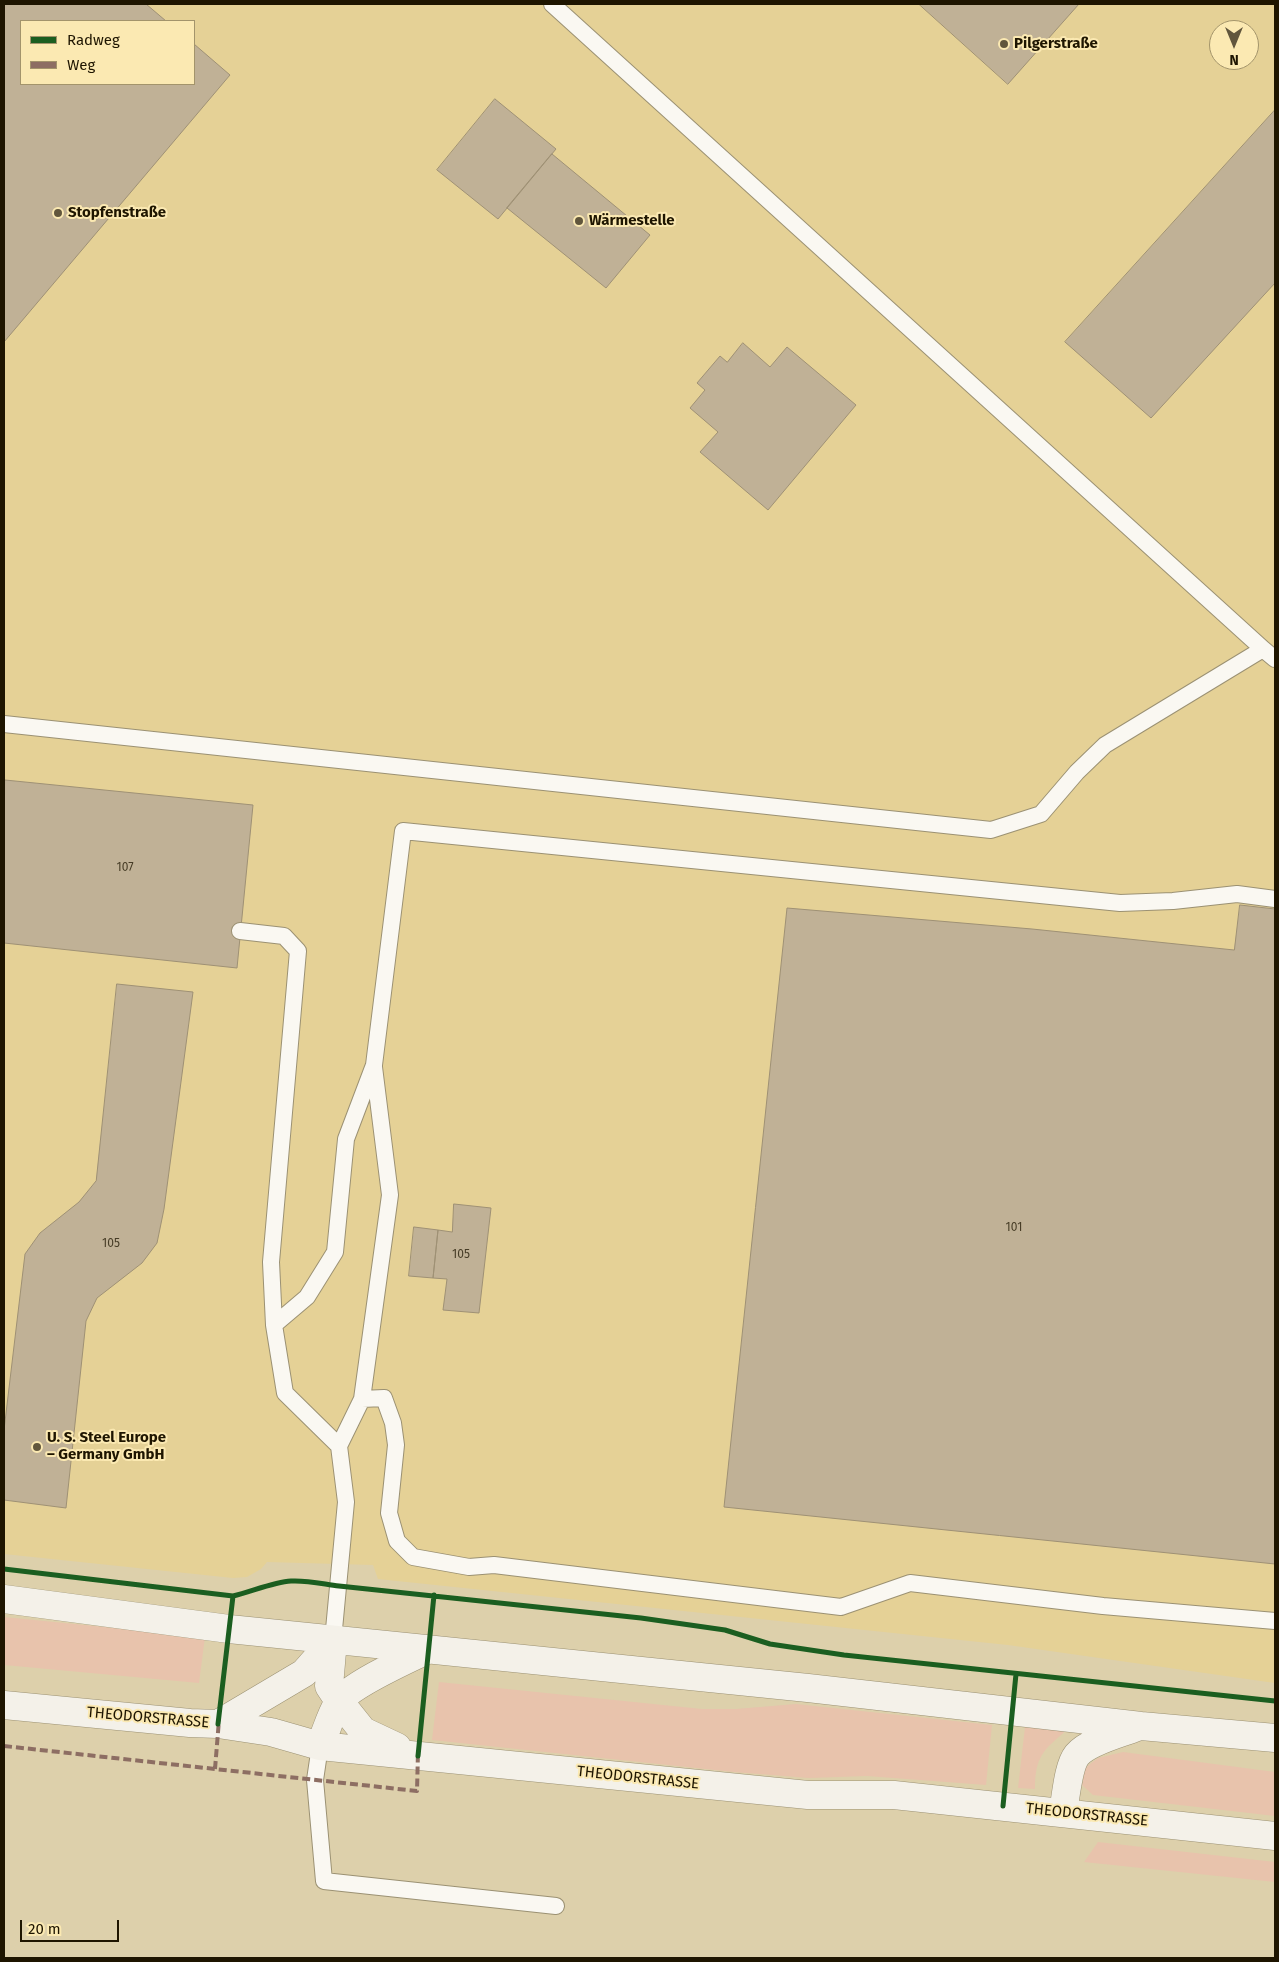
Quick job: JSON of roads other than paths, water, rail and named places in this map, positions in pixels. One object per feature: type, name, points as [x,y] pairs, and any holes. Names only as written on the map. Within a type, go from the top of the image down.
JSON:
[{"type":"main road","points":[[4,1599],[228,1629],[874,1695],[1141,1726],[1275,1738]]},
{"type":"main road","points":[[333,1640],[329,1686],[339,1702],[363,1731],[418,1756]]},
{"type":"main road","points":[[218,1724],[275,1692],[304,1673],[333,1640]]},
{"type":"main road","points":[[320,1746],[339,1702],[358,1686],[395,1664],[429,1650]]},
{"type":"main road","name":"THEODORSTRASSE","points":[[4,1705],[218,1724],[272,1732],[320,1746],[808,1795],[894,1795],[1275,1836]]},
{"type":"main road","points":[[1063,1812],[1072,1764],[1077,1756],[1086,1748],[1103,1740],[1141,1726]]},
{"type":"lane","points":[[4,724],[991,830],[1041,814],[1077,772],[1105,745],[1269,654],[552,4]]},
{"type":"lane","points":[[274,1325],[307,1297],[335,1252],[346,1139],[374,1065],[403,831],[1120,903],[1173,901],[1236,894],[1275,899]]},
{"type":"lane","points":[[240,931],[284,936],[298,951],[272,1262],[274,1325],[285,1393],[339,1446]]},
{"type":"lane","points":[[333,1640],[346,1502],[339,1446],[362,1400],[390,1195],[374,1065]]},
{"type":"lane","points":[[362,1400],[384,1398],[393,1423],[396,1445],[389,1513],[397,1541],[414,1557],[469,1567],[494,1565],[841,1607],[910,1583],[1103,1606],[1275,1621]]},
{"type":"lane","points":[[320,1746],[315,1780],[324,1882],[556,1906]]},
{"type":"place","name":"Pilgerstraße","points":[[1004,44]]},
{"type":"place","name":"Stopfenstraße","points":[[58,213]]},
{"type":"place","name":"Wärmestelle","points":[[579,221]]},
{"type":"place","name":"U. S. Steel Europe – Germany GmbH","points":[[37,1447]]}]
